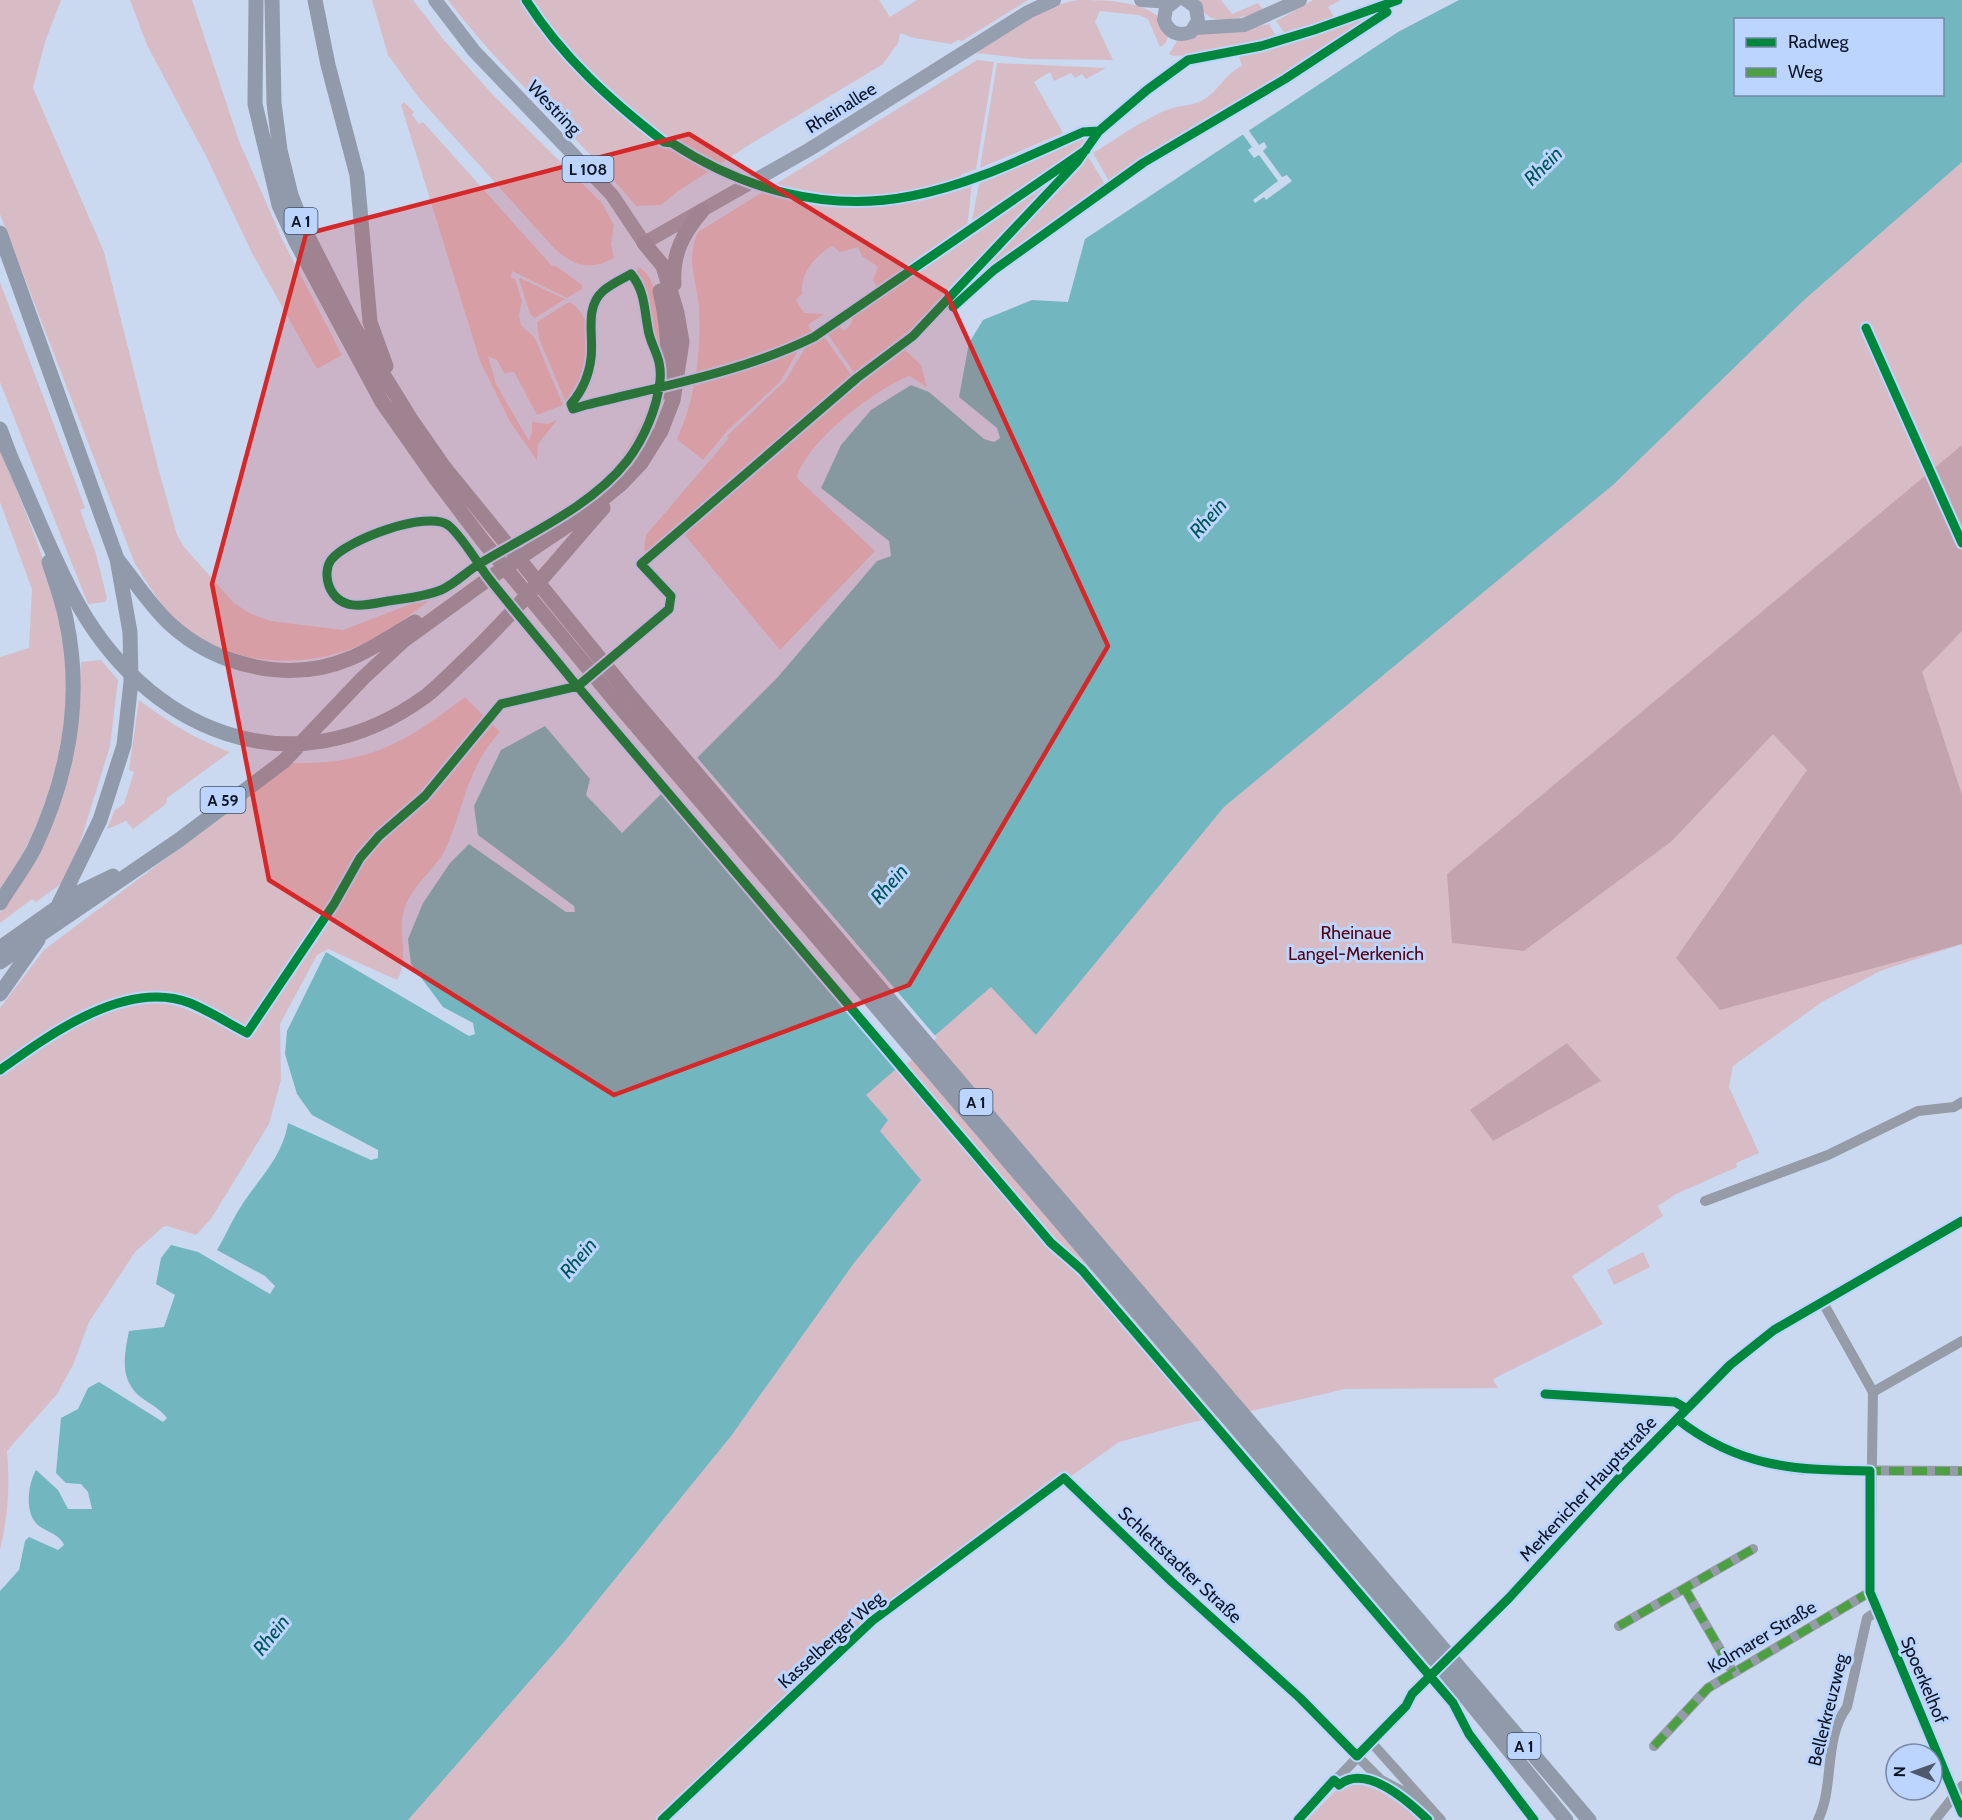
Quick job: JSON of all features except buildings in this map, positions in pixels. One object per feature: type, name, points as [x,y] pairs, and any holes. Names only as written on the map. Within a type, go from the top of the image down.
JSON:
[{"type":"highway","name":"A 1","points":[[256,0],[255,104],[279,205],[318,286],[382,402],[483,540],[616,702],[1456,1675],[1589,1820]]},
{"type":"highway","name":"A 1","points":[[272,0],[274,104],[280,150],[291,195],[309,238],[344,307],[410,418],[444,467],[628,693],[1456,1675],[1566,1820]]},
{"type":"highway","points":[[315,0],[338,105],[357,175],[364,236],[369,322],[410,418]]},
{"type":"highway","points":[[677,314],[673,272],[676,254],[689,226],[702,211]]},
{"type":"highway","points":[[0,233],[117,559],[131,646],[129,715],[115,780],[85,856],[51,921],[0,994]]},
{"type":"highway","points":[[644,243],[663,266],[677,314]]},
{"type":"highway","name":"A 59","points":[[0,948],[76,894],[152,853],[272,763],[296,741],[376,654],[490,568],[582,508],[627,470],[639,452],[657,414],[669,359],[664,307],[644,243]]},
{"type":"highway","name":"A 59","points":[[0,962],[179,840],[284,761],[363,678],[403,641],[582,515],[631,475],[651,448],[673,400],[682,342],[677,314]]},
{"type":"highway","points":[[0,429],[48,557],[65,617],[73,680],[71,730],[64,769],[55,798],[33,851],[0,903]]},
{"type":"highway","points":[[7,449],[72,594],[96,631],[136,680],[186,718],[225,734],[257,743],[303,744],[357,733],[395,716],[427,695],[504,621],[631,475]]},
{"type":"highway","points":[[117,559],[154,607],[188,639],[226,659],[266,669],[307,669],[351,658],[420,619]]},
{"type":"main road","name":"Westring","points":[[435,0],[474,51],[606,188],[644,243]]},
{"type":"main road","name":"Rheinallee","points":[[644,243],[810,149],[1028,12],[1054,0]]},
{"type":"main road","points":[[1143,1],[1164,16],[1168,28],[1175,33],[1185,34],[1197,22],[1196,7],[1188,0]]},
{"type":"main road","points":[[1197,22],[1222,26],[1244,25],[1259,21],[1300,0]]},
{"type":"main road","points":[[1143,1],[1173,1]]},
{"type":"main road","points":[[1164,16],[1173,1]]},
{"type":"street","points":[[1705,1201],[1828,1155],[1918,1111],[1954,1107],[1962,1102]]},
{"type":"street","name":"Merkenicher Hauptstraße","points":[[1298,1820],[1406,1706],[1412,1694],[1509,1598],[1617,1480],[1730,1365],[1774,1330],[1962,1221]]},
{"type":"street","points":[[1822,1301],[1873,1392],[1870,1471],[1870,1592]]},
{"type":"street","points":[[1873,1392],[1962,1341]]},
{"type":"street","points":[[1545,1394],[1676,1402],[1687,1409]]},
{"type":"street","points":[[1677,1419],[1723,1450],[1748,1460],[1804,1470],[1962,1471]]},
{"type":"street","name":"Schlettstadter Straße","points":[[1064,1478],[1164,1574],[1276,1676]]},
{"type":"street","name":"Kasselberger Weg","points":[[662,1820],[872,1622],[1064,1478]]},
{"type":"street","points":[[1619,1626],[1753,1549]]},
{"type":"street","points":[[1685,1589],[1733,1672]]},
{"type":"street","name":"Spoerkelhof","points":[[1870,1592],[1962,1813]]},
{"type":"street","name":"Kolmarer Straße","points":[[1654,1746],[1708,1688],[1870,1592]]},
{"type":"street","name":"Bellerkreuzweg","points":[[1818,1820],[1824,1807],[1829,1766],[1840,1717],[1847,1707],[1867,1618],[1877,1611]]},
{"type":"street","points":[[1371,1742],[1413,1787],[1421,1801]]},
{"type":"street","points":[[1357,1756],[1382,1780],[1421,1801],[1441,1820]]},
{"type":"street","points":[[1935,1820],[1962,1786]]},
{"type":"highlighted area","points":[[689,134],[946,292],[1108,646],[909,985],[614,1095],[269,880],[212,584],[306,234]]},
{"type":"green space","points":[[0,0],[61,0],[45,42],[33,88],[104,252],[159,471],[177,535],[184,547],[234,603],[251,614],[271,621],[343,630],[439,593],[387,631],[341,652],[316,658],[290,661],[265,660],[240,655],[193,634],[175,620],[135,564],[0,214]]},
{"type":"green space","points":[[130,0],[192,0],[239,141],[283,241],[342,355],[317,369],[252,253],[207,158],[147,45]]},
{"type":"green space","points":[[372,0],[413,0],[443,39],[493,95],[602,203],[614,225],[611,245],[614,258],[596,265],[581,264],[566,258],[552,246],[419,98],[388,55]]},
{"type":"green space","points":[[448,0],[879,0],[890,17],[917,0],[1028,0],[962,41],[958,40],[951,44],[914,38],[900,33],[898,43],[883,64],[752,143],[661,205],[636,206],[590,154],[493,54]]},
{"type":"green space","points":[[1078,0],[1117,2],[1143,8],[1163,22],[1168,33],[1167,40],[1160,47],[1148,19],[1139,15],[1100,11],[1095,22],[1113,60],[1030,59],[976,53],[1037,14]]},
{"type":"green space","points":[[1199,0],[1221,0],[1232,14],[1258,3],[1264,11],[1236,18],[1216,19],[1208,16],[1202,10]]},
{"type":"green space","points":[[1313,0],[1341,0],[1328,7],[1335,19],[1286,35],[1276,21]]},
{"type":"green space","name":"Rheinaue Langel-Merkenich","points":[[1962,0],[1962,944],[1880,971],[1822,1002],[1733,1066],[1729,1087],[1759,1153],[1736,1163],[1737,1167],[1676,1194],[1658,1206],[1663,1216],[1572,1276],[1603,1324],[1495,1378],[1493,1380],[1498,1388],[1345,1389],[1193,1422],[1119,1442],[1036,1501],[874,1626],[659,1820],[111,1820],[717,1066],[1939,96],[1944,96],[1944,18]]},
{"type":"green space","points":[[1373,13],[1376,18],[1295,70],[1146,157],[1110,183],[1093,153],[1162,112],[1197,103],[1213,93],[1231,73],[1242,66],[1238,54],[1280,44],[1282,46],[1291,43],[1290,40]]},
{"type":"green space","points":[[1269,24],[1277,38],[1203,54],[1176,56],[1169,54],[1179,38]]},
{"type":"green space","points":[[977,60],[994,62],[976,169],[961,175],[963,179],[911,194],[912,199],[972,182],[967,229],[952,240],[950,238],[945,245],[864,300],[858,299],[877,286],[873,280],[878,267],[862,256],[858,247],[840,252],[832,246],[820,255],[806,272],[802,294],[796,300],[804,313],[824,314],[808,325],[814,335],[764,357],[704,370],[706,379],[713,378],[799,349],[780,382],[728,430],[703,460],[677,439],[689,408],[698,358],[699,308],[692,251],[698,232]]},
{"type":"green space","points":[[997,63],[1106,68],[1086,79],[1082,74],[1075,78],[1071,73],[1054,81],[1050,72],[1034,82],[1063,133],[980,168]]},
{"type":"green space","points":[[404,102],[414,112],[412,115],[419,124],[423,122],[552,266],[556,266],[582,285],[582,289],[567,298],[512,271],[511,277],[515,279],[522,301],[519,315],[521,325],[535,338],[563,405],[537,415],[514,372],[504,373],[497,360],[488,356],[496,384],[529,441],[532,422],[548,424],[557,420],[538,444],[537,460],[510,422],[480,361],[401,105]]},
{"type":"green space","points":[[1082,136],[1086,145],[971,225],[980,179]]},
{"type":"green space","points":[[1087,155],[1106,186],[987,273],[920,333]]},
{"type":"green space","points":[[1076,158],[930,317],[857,377],[827,333],[839,325],[843,331],[848,328],[854,313]]},
{"type":"green space","points":[[638,267],[649,278],[656,297],[660,325],[660,368],[643,428],[620,466],[613,469],[630,444],[648,408],[659,371],[644,290],[637,274]]},
{"type":"green space","points":[[519,279],[565,299],[535,318],[530,314]]},
{"type":"green space","points":[[0,282],[85,508],[80,510],[96,554],[107,598],[105,602],[88,604],[0,382]]},
{"type":"green space","points":[[569,302],[579,310],[586,322],[590,352],[583,383],[566,403],[539,338],[537,322]]},
{"type":"green space","points":[[823,335],[854,379],[649,556],[644,549],[646,535],[728,439],[727,436],[785,381],[809,342]]},
{"type":"green space","points":[[900,345],[921,365],[927,387],[909,376],[878,393],[827,434],[813,449],[797,478],[875,551],[780,650],[683,533],[854,381]]},
{"type":"green space","points":[[0,447],[37,542],[53,591],[63,639],[66,672],[62,738],[55,771],[33,833],[0,891],[0,657],[29,648],[32,589],[0,502]]},
{"type":"green space","points":[[101,660],[118,680],[110,746],[79,846],[62,883],[36,902],[32,899],[0,923],[0,913],[19,887],[78,699],[81,662]]},
{"type":"green space","points":[[465,697],[500,732],[489,745],[474,772],[443,854],[406,904],[402,923],[403,962],[397,980],[328,949],[317,955],[280,1024],[281,1080],[269,1124],[211,1219],[196,1235],[167,1226],[163,1227],[135,1252],[89,1322],[73,1365],[57,1394],[7,1451],[8,1501],[0,1550],[0,1008],[44,950],[293,763],[320,763],[365,755],[404,738]],"holes":[[[166,995],[192,1001],[242,1026],[236,1034],[177,1006],[146,1001],[113,1006],[57,1029],[96,1009],[137,998]]]},
{"type":"green space","points":[[139,700],[182,729],[230,752],[167,798],[166,804],[133,829],[126,821],[107,829],[115,810],[124,804],[134,772],[129,770]]},
{"type":"green space","points":[[1643,1252],[1650,1267],[1614,1285],[1607,1270]]},
{"type":"green space","points":[[1354,1779],[1397,1799],[1420,1820],[1307,1820],[1339,1787]]},
{"type":"shaded area","points":[[1962,445],[1962,631],[1922,672],[1962,795],[1962,944],[1720,1010],[1676,958],[1807,770],[1773,734],[1672,841],[1524,951],[1452,943],[1447,874]]},
{"type":"shaded area","points":[[1567,1043],[1601,1081],[1493,1141],[1470,1110]]},
{"type":"water","name":"Rhein","points":[[1459,0],[1962,0],[1962,162],[1804,300],[1614,484],[1224,807],[1036,1035],[991,987],[866,1095],[888,1120],[880,1131],[921,1180],[854,1263],[731,1436],[563,1643],[408,1820],[0,1820],[0,1591],[19,1570],[25,1541],[29,1537],[58,1550],[64,1545],[56,1536],[38,1525],[31,1513],[29,1490],[36,1470],[58,1490],[68,1509],[92,1509],[88,1492],[81,1484],[66,1483],[56,1473],[61,1418],[78,1409],[88,1388],[99,1382],[163,1422],[167,1418],[131,1387],[125,1364],[129,1331],[164,1327],[175,1295],[156,1284],[161,1258],[171,1245],[198,1252],[270,1294],[275,1286],[265,1276],[217,1250],[240,1208],[275,1158],[288,1123],[371,1160],[378,1158],[378,1150],[312,1115],[297,1094],[285,1054],[287,1031],[326,952],[469,1036],[475,1034],[473,1023],[443,1007],[411,964],[408,939],[423,903],[450,863],[469,844],[566,912],[575,912],[574,906],[478,835],[474,806],[501,750],[545,726],[590,779],[586,795],[622,833],[777,678],[877,561],[891,556],[889,541],[821,488],[841,445],[871,410],[911,385],[929,392],[984,439],[994,442],[1000,438],[997,428],[959,397],[969,343],[983,320],[1032,300],[1068,302],[1085,239],[1398,32]]},
{"type":"pier","points":[[1247,128],[1259,145],[1264,142],[1267,147],[1263,151],[1282,177],[1287,175],[1292,181],[1266,200],[1264,197],[1255,203],[1253,200],[1278,181],[1259,155],[1254,158],[1248,150],[1252,147],[1241,132]]},
{"type":"pier","points":[[695,755],[937,1038],[901,1069],[661,789]]},
{"type":"marked path","points":[[1866,1471],[1962,1471]]},
{"type":"marked path","points":[[1619,1626],[1753,1549]]},
{"type":"marked path","points":[[1685,1589],[1733,1672]]},
{"type":"marked path","points":[[1654,1746],[1708,1688],[1870,1592]]},
{"type":"cycle path","points":[[526,0],[555,40],[589,77],[625,111],[664,142],[672,143],[727,173],[786,193],[817,199],[848,201],[911,196],[977,177],[1083,132],[1099,131]]},
{"type":"cycle path","points":[[0,1070],[41,1041],[89,1014],[140,998],[165,997],[190,1003],[247,1033],[334,904],[360,858],[379,836],[425,796],[501,704],[578,686],[669,609],[671,596],[641,564],[857,378],[913,336],[1077,162],[1099,131],[1147,90],[1188,60],[1261,46],[1398,0]]},
{"type":"cycle path","points":[[953,307],[994,270],[1143,163],[1285,79],[1387,12]]},
{"type":"cycle path","points":[[1086,150],[814,337],[731,369],[702,377],[673,384],[644,391],[586,405],[573,409],[571,404],[589,371],[592,350],[591,323],[597,298],[603,291],[631,274],[644,302],[649,334],[659,361],[660,381],[658,391],[656,402],[653,412],[644,433],[627,461],[612,477],[577,506],[538,530],[479,564],[474,567],[441,590],[415,597],[355,605],[340,600],[334,595],[328,583],[327,569],[331,560],[339,552],[369,536],[387,529],[423,521],[438,521],[453,529],[469,549],[474,556],[479,564],[487,576],[573,681],[1051,1243],[1082,1270],[1453,1703],[1469,1734],[1534,1820]]},
{"type":"cycle path","points":[[1866,328],[1962,543]]},
{"type":"cycle path","points":[[662,1820],[872,1621],[1064,1478],[1172,1582],[1300,1698],[1357,1756],[1406,1706],[1412,1694],[1509,1598],[1617,1480],[1730,1365],[1774,1330],[1962,1221]]},
{"type":"cycle path","points":[[1545,1394],[1675,1402],[1687,1409]]},
{"type":"cycle path","points":[[1677,1419],[1723,1448],[1746,1457],[1792,1467],[1870,1471],[1870,1592],[1962,1813]]},
{"type":"cycle path","points":[[1298,1820],[1334,1780],[1339,1785],[1350,1779],[1374,1781],[1386,1787],[1428,1820]]}]
